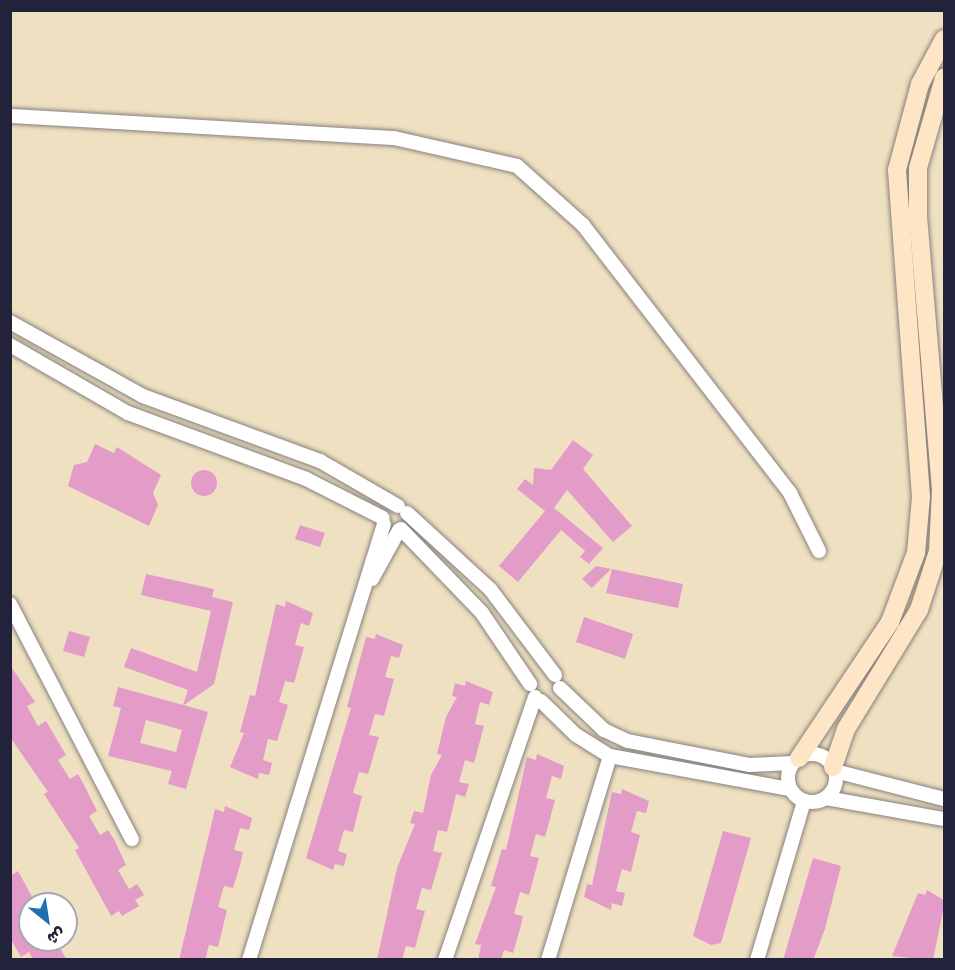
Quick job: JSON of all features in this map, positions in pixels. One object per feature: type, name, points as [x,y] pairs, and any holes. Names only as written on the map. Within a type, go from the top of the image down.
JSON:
[{"type":"main road","points":[[796,760],[890,622],[916,553],[921,497],[897,170],[920,84],[945,39]]},
{"type":"main road","points":[[834,769],[846,729],[919,610],[938,551],[941,490],[918,192],[928,122],[945,78]]},
{"type":"street","points":[[10,116],[394,138],[518,166],[590,234],[790,493],[819,551]]},
{"type":"street","points":[[10,322],[143,396],[320,461],[402,509],[490,589],[557,681],[596,723],[628,741],[749,765],[796,760],[814,754],[834,769],[945,799]]},
{"type":"street","points":[[10,345],[128,413],[306,479],[400,530],[482,613],[535,694],[576,735],[610,756],[790,789],[804,801],[826,798],[945,819]]},
{"type":"street","points":[[249,960],[362,600],[388,509],[402,509]]},
{"type":"street","points":[[362,600],[400,530],[402,509]]},
{"type":"street","points":[[10,604],[132,839]]},
{"type":"street","points":[[445,960],[524,716],[535,694],[538,673],[557,681]]},
{"type":"street","points":[[535,694],[554,698],[557,681]]},
{"type":"street","points":[[548,960],[610,756]]},
{"type":"street","points":[[790,789],[796,760]]},
{"type":"street","points":[[826,798],[834,785],[834,769]]},
{"type":"street","points":[[757,960],[804,801]]},
{"type":"building","points":[[573,440],[593,455],[583,469],[632,526],[613,542],[567,490],[554,508],[603,548],[589,564],[580,557],[585,551],[561,530],[518,582],[499,566],[545,511],[517,489],[525,479],[533,485],[534,468],[551,470]]},
{"type":"building","points":[[95,444],[114,453],[117,447],[161,475],[153,493],[158,505],[149,526],[68,486],[74,465],[87,462]]},
{"type":"building","points":[[204,470],[213,474],[217,483],[213,492],[204,496],[195,492],[191,483],[195,474]]},
{"type":"building","points":[[300,525],[325,533],[320,547],[295,539]]},
{"type":"building","points":[[596,566],[611,569],[592,588],[582,579]]},
{"type":"building","points":[[612,569],[683,584],[678,608],[606,593]]},
{"type":"building","points":[[146,574],[214,589],[212,597],[233,602],[214,684],[184,705],[208,712],[186,789],[168,784],[172,771],[108,756],[121,708],[113,706],[118,687],[183,705],[188,690],[124,667],[131,648],[197,672],[211,611],[141,595]],"holes":[[[146,720],[182,730],[176,752],[140,743]]]},
{"type":"building","points":[[286,601],[313,613],[309,626],[301,623],[295,645],[304,647],[294,683],[285,681],[279,702],[288,705],[277,741],[268,739],[263,760],[272,763],[269,775],[259,773],[258,779],[230,767],[244,733],[240,732],[250,695],[255,696],[276,604],[285,607]]},
{"type":"building","points":[[584,617],[633,634],[625,659],[576,642]]},
{"type":"building","points":[[69,631],[90,637],[84,657],[63,651]]},
{"type":"building","points":[[376,634],[403,645],[399,658],[391,656],[385,677],[394,679],[384,716],[375,714],[369,735],[379,737],[368,774],[359,772],[353,793],[362,796],[353,832],[344,830],[338,851],[347,854],[344,866],[335,864],[333,870],[306,858],[351,708],[347,707],[366,637],[375,639]]},
{"type":"building","points":[[10,665],[35,702],[27,706],[38,726],[46,721],[66,755],[58,760],[70,779],[78,774],[84,785],[97,811],[89,816],[100,835],[108,830],[115,841],[126,865],[118,870],[129,889],[137,884],[144,895],[135,900],[139,906],[122,916],[119,911],[111,916],[75,850],[79,848],[44,794],[48,792],[10,737]]},
{"type":"building","points":[[466,681],[493,692],[489,705],[480,702],[475,724],[484,726],[474,763],[465,760],[459,782],[469,784],[465,797],[456,794],[447,832],[438,830],[433,851],[442,853],[431,890],[422,888],[416,909],[425,911],[415,948],[406,946],[402,960],[377,960],[397,868],[415,824],[410,823],[414,811],[423,813],[431,775],[442,755],[437,754],[446,717],[457,697],[452,696],[455,683],[465,686]]},
{"type":"building","points":[[537,754],[564,766],[561,779],[552,776],[546,798],[555,800],[545,837],[536,834],[530,856],[539,858],[529,895],[520,892],[514,914],[523,916],[520,929],[513,953],[504,950],[501,960],[478,960],[481,945],[475,944],[496,887],[491,886],[502,849],[506,850],[527,757],[536,760]]},
{"type":"building","points":[[622,789],[649,801],[646,813],[637,811],[631,832],[640,835],[631,872],[622,869],[616,891],[625,893],[622,906],[612,903],[611,910],[584,897],[587,884],[592,885],[612,792],[621,794]]},
{"type":"building","points":[[225,806],[252,818],[249,830],[240,828],[234,850],[243,852],[240,865],[233,888],[224,886],[218,907],[227,910],[218,947],[209,945],[205,960],[179,960],[215,809],[224,812]]},
{"type":"building","points":[[723,831],[751,838],[721,943],[711,945],[693,936]]},
{"type":"building","points":[[813,858],[841,866],[825,929],[813,960],[783,960]]},
{"type":"building","points":[[18,871],[29,892],[18,892],[18,952],[10,938],[10,876]]},
{"type":"building","points":[[927,890],[945,901],[933,960],[892,956],[918,893],[925,895]]},
{"type":"building","points":[[18,952],[29,952],[21,957]]},
{"type":"building","points":[[29,952],[62,952],[67,960],[33,960]]}]
